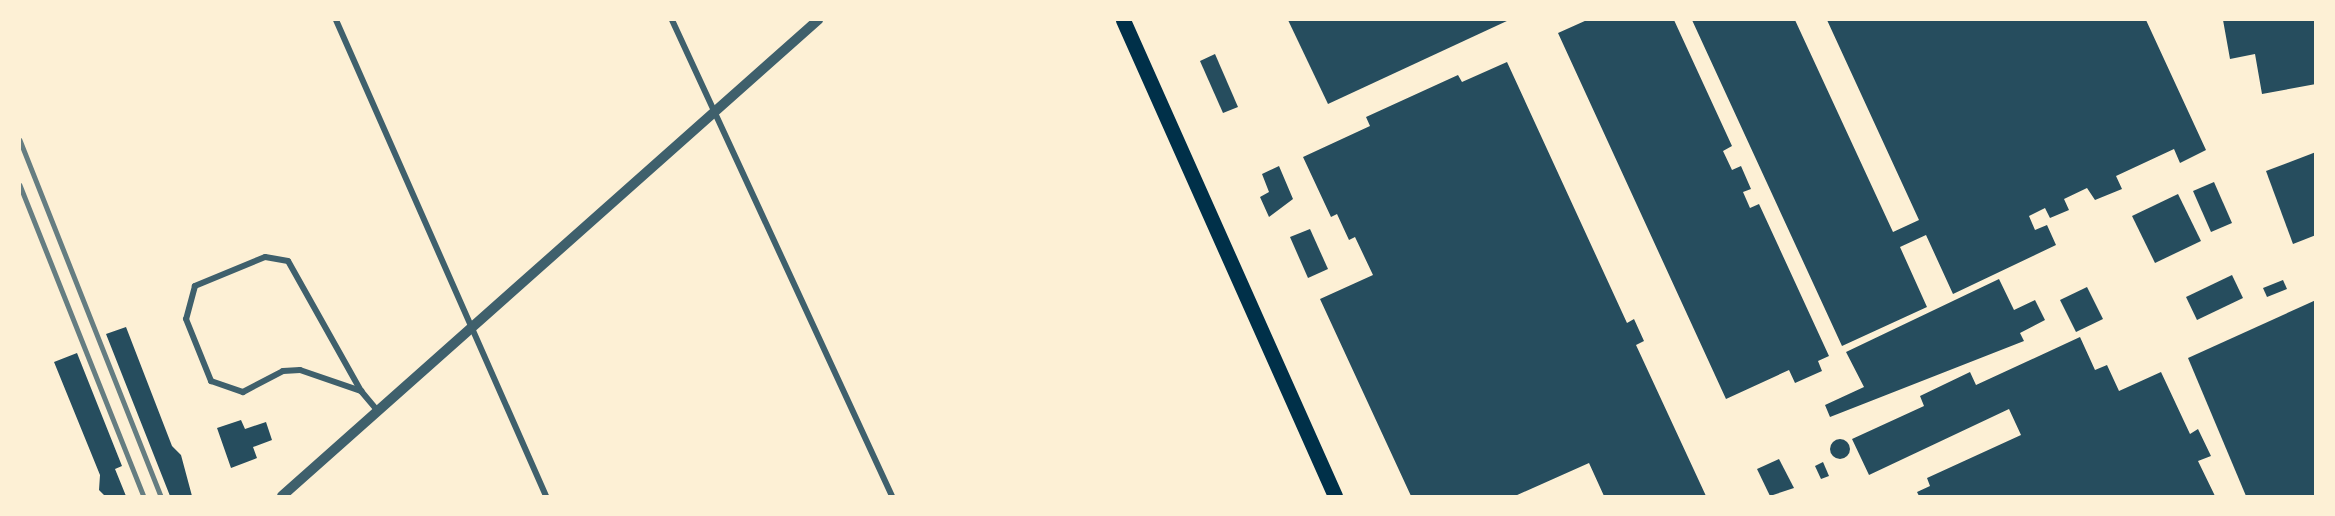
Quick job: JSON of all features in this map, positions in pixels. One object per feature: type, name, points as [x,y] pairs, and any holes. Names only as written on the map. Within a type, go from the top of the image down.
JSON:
[{"type":"main road","points":[[1123,20],[1335,496]]},
{"type":"street","points":[[336,20],[469,327],[546,496]]},
{"type":"street","points":[[672,20],[892,496]]},
{"type":"street","points":[[282,496],[712,109],[818,20]]},
{"type":"street","points":[[361,391],[300,370],[283,371],[243,392],[211,381],[186,319],[195,286],[265,257],[288,261],[361,391],[376,411]]},
{"type":"building","points":[[1288,20],[1509,20],[1328,104]]},
{"type":"building","points":[[1587,20],[1674,20],[1732,146],[1723,151],[1732,170],[1741,166],[1751,189],[1743,192],[1750,208],[1759,204],[1829,356],[1818,361],[1822,371],[1795,383],[1789,370],[1726,399],[1558,33]]},
{"type":"building","points":[[1692,20],[1795,20],[1893,232],[1919,220],[1827,20],[2146,20],[2206,150],[2180,163],[2174,149],[2116,176],[2122,189],[2095,200],[2087,188],[2064,199],[2069,210],[2050,218],[2045,208],[2029,216],[2035,230],[2047,225],[2056,245],[1953,294],[1926,235],[1900,247],[1927,307],[1842,346]]},
{"type":"building","points":[[2223,20],[2316,20],[2316,84],[2262,94],[2255,54],[2230,59]]},
{"type":"building","points":[[1215,54],[1238,107],[1223,113],[1200,61]]},
{"type":"building","points":[[1507,62],[1627,323],[1634,319],[1644,341],[1636,345],[1706,496],[1604,496],[1589,463],[1515,496],[1411,496],[1320,299],[1373,275],[1355,237],[1349,240],[1337,214],[1331,217],[1303,157],[1370,126],[1366,117],[1458,75],[1462,82]]},
{"type":"building","points":[[2316,152],[2316,235],[2293,244],[2266,171]]},
{"type":"building","points":[[1279,166],[1293,199],[1269,217],[1260,197],[1269,192],[1262,174]]},
{"type":"building","points":[[2214,182],[2232,223],[2211,232],[2193,191]]},
{"type":"building","points":[[2178,194],[2201,241],[2155,263],[2132,216]]},
{"type":"building","points":[[1310,229],[1328,269],[1308,278],[1290,237]]},
{"type":"building","points":[[2232,275],[2243,298],[2197,320],[2186,297]]},
{"type":"building","points":[[1999,279],[2014,310],[2035,300],[2045,320],[2020,333],[2024,341],[1830,417],[1825,405],[1864,387],[1846,352]]},
{"type":"building","points":[[2283,280],[2287,289],[2267,297],[2263,288]]},
{"type":"building","points":[[2087,287],[2103,319],[2076,332],[2060,300]]},
{"type":"building","points":[[2316,300],[2316,496],[2246,496],[2188,358]]},
{"type":"building","points":[[126,327],[172,446],[181,455],[192,496],[170,496],[106,334]]},
{"type":"building","points":[[2080,337],[2095,370],[2107,365],[2119,391],[2161,372],[2190,434],[2198,429],[2211,456],[2198,461],[2215,496],[1919,496],[1917,492],[1930,486],[1927,478],[2021,435],[2009,409],[1869,475],[1852,439],[1924,406],[1920,396],[1970,372],[1976,385]]},
{"type":"building","points":[[77,353],[122,466],[115,469],[126,496],[105,496],[99,490],[100,475],[54,362]]},
{"type":"building","points":[[241,420],[245,429],[266,422],[272,440],[253,447],[257,458],[231,468],[217,428]]},
{"type":"building","points":[[1840,439],[1847,442],[1850,449],[1847,456],[1840,459],[1833,456],[1830,449],[1833,442]]},
{"type":"building","points":[[1779,459],[1794,488],[1770,496],[1757,469]]},
{"type":"building","points":[[1823,462],[1829,476],[1821,479],[1815,466]]},
{"type":"railway","points":[[20,140],[161,496]]},
{"type":"railway","points":[[20,185],[144,496]]}]
